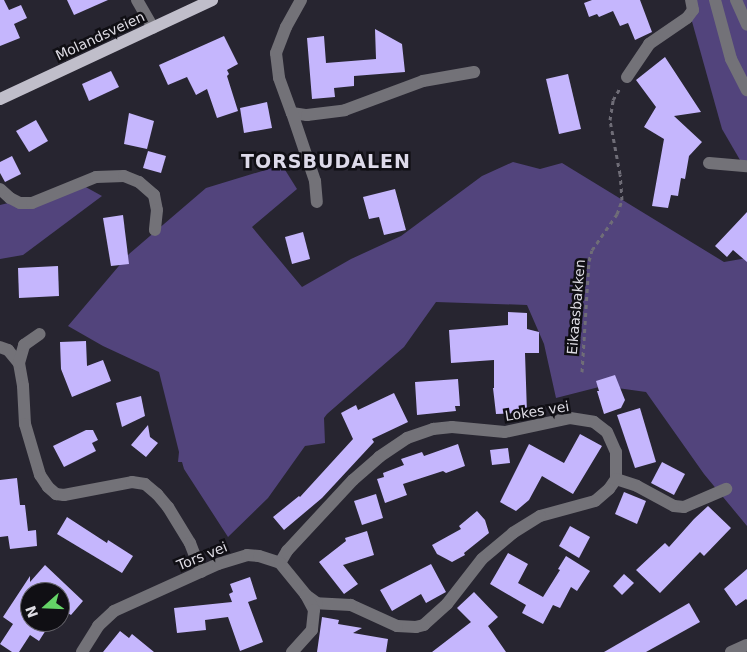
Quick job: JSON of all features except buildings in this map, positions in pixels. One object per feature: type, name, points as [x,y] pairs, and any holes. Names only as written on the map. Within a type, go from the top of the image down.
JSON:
[{"type":"main road","name":"Molandsveien","points":[[0,98],[212,0]]},
{"type":"street","points":[[136,0],[153,28]]},
{"type":"street","points":[[301,0],[286,27],[276,53],[279,78],[315,181],[317,202]]},
{"type":"street","points":[[627,77],[649,44],[687,18],[693,10],[691,0]]},
{"type":"street","points":[[715,0],[731,60],[747,90]]},
{"type":"street","points":[[736,0],[747,26]]},
{"type":"street","points":[[292,113],[307,115],[345,110],[423,81],[474,72]]},
{"type":"street","points":[[709,162],[747,166]]},
{"type":"street","points":[[0,189],[10,198],[20,203],[32,203],[96,177],[124,176],[139,182],[154,195],[157,210],[155,230]]},
{"type":"street","points":[[18,363],[24,345],[40,334]]},
{"type":"street","points":[[0,346],[8,350],[18,363],[23,386],[24,424],[40,475],[48,487],[56,494],[64,495],[132,482],[145,484],[168,507],[190,543],[201,572]]},
{"type":"street","name":"Lokes vei","points":[[280,563],[287,551],[353,480],[379,456],[407,438],[433,429],[452,427],[505,432],[570,418],[594,422],[607,432],[616,452],[616,479]]},
{"type":"street","points":[[306,595],[317,603],[351,605],[397,626],[416,627],[424,625],[447,604],[482,559],[512,533],[540,516],[595,501],[609,489],[616,479],[637,486],[674,506],[684,507],[726,489]]},
{"type":"street","name":"Tors vei","points":[[82,652],[98,626],[114,611],[201,572],[247,555],[259,556],[280,563]]},
{"type":"street","points":[[280,563],[306,595],[314,610],[312,630],[292,652]]},
{"type":"street","points":[[731,652],[747,645]]},
{"type":"path","name":"Eikaasbakken","points":[[582,372],[589,261],[592,250],[617,214],[622,200],[620,174],[610,120],[613,100],[627,77]]},
{"type":"shaded area","points":[[686,0],[747,0],[747,172],[722,129]]},
{"type":"shaded area","points":[[513,162],[540,169],[562,163],[724,262],[747,258],[747,526],[704,474],[646,392],[603,386],[556,398],[544,344],[527,305],[436,302],[404,347],[327,414],[324,418],[325,443],[305,446],[268,498],[228,537],[184,469],[182,462],[178,462],[179,452],[159,372],[103,346],[68,326],[129,254],[206,188],[282,165],[297,189],[252,227],[302,287],[351,259],[401,236],[482,176]]},
{"type":"shaded area","points":[[82,185],[102,196],[23,255],[0,259],[0,205]]},
{"type":"district","name":"TORSBUDALEN","points":[[326,162]]}]
